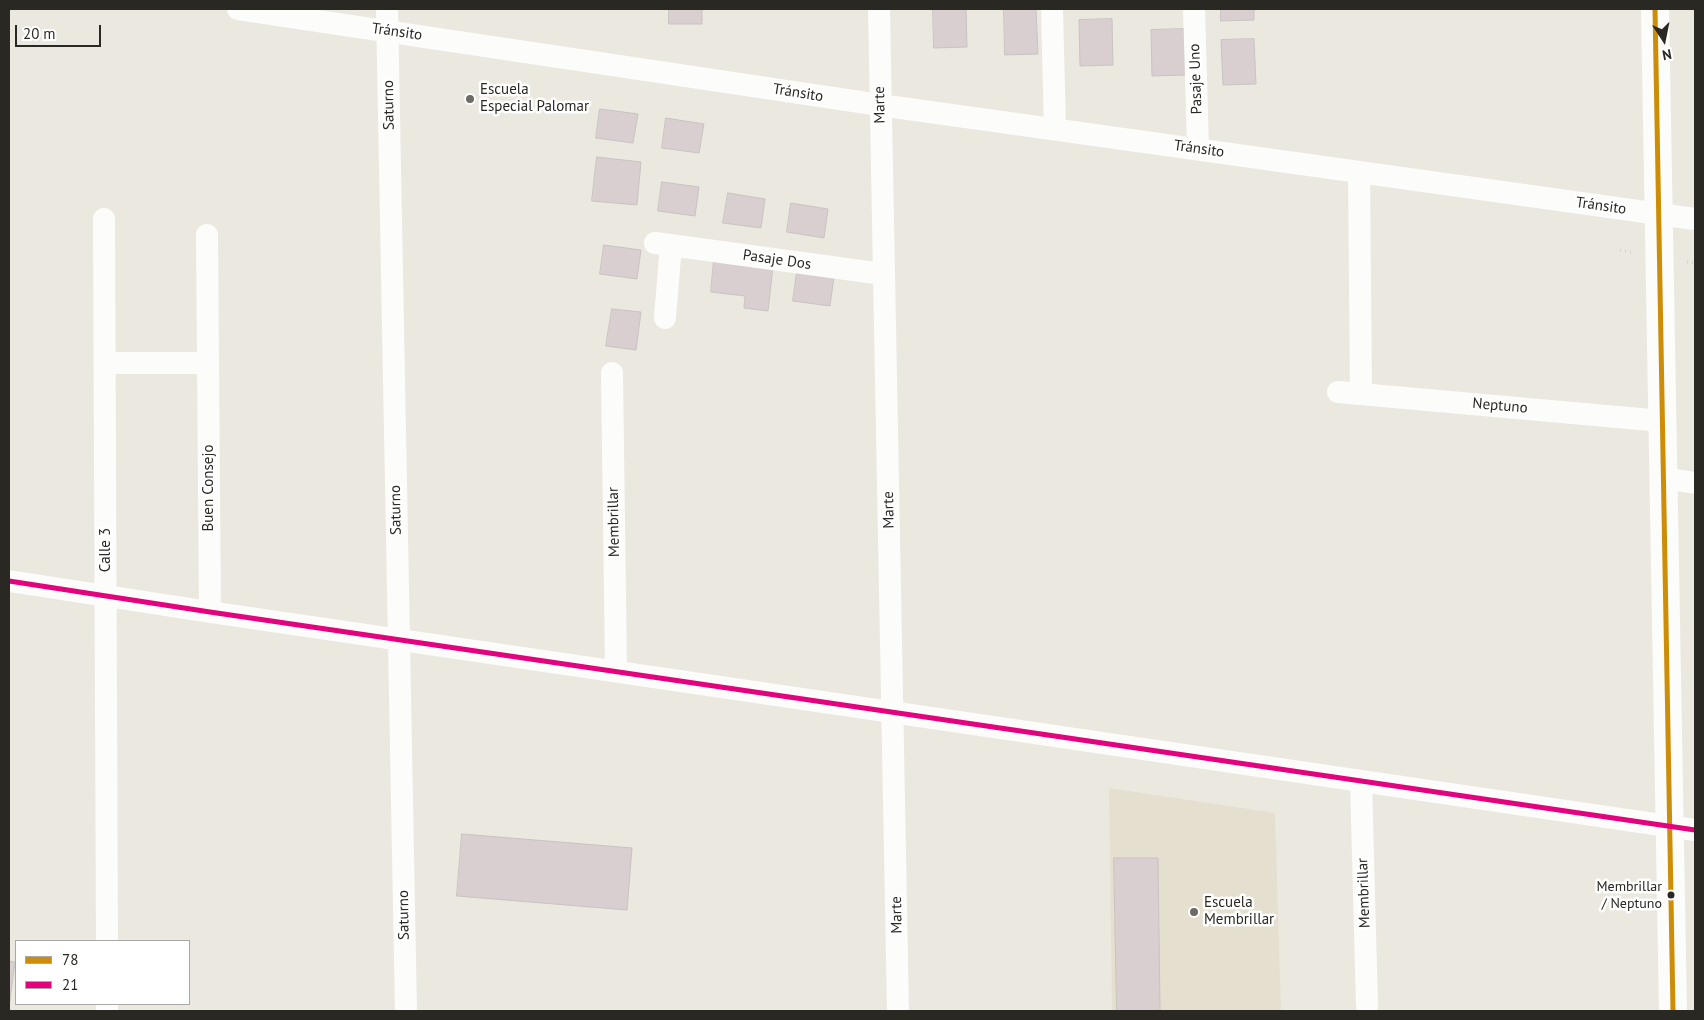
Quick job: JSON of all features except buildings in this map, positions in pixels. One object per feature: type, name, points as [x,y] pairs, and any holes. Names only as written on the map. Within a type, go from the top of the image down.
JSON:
[{"type":"main road","points":[[1655,9],[1662,421],[1682,828],[1673,1011]]},
{"type":"street","name":"Tránsito","points":[[238,9],[880,105],[1695,219]]},
{"type":"street","name":"Saturno","points":[[387,9],[406,1011]]},
{"type":"street","name":"Marte","points":[[879,9],[898,1011]]},
{"type":"street","points":[[1052,9],[1055,129]]},
{"type":"street","name":"Pasaje Uno","points":[[1194,9],[1198,149]]},
{"type":"street","points":[[1359,172],[1361,394]]},
{"type":"street","name":"Calle 3","points":[[104,220],[107,940]]},
{"type":"street","name":"Buen Consejo","points":[[207,235],[210,612]]},
{"type":"street","name":"Pasaje Dos","points":[[665,318],[663,244],[883,274]]},
{"type":"street","points":[[105,363],[208,364]]},
{"type":"street","name":"Membrillar","points":[[612,373],[616,671]]},
{"type":"street","name":"Neptuno","points":[[1338,392],[1662,421]]},
{"type":"street","points":[[1664,478],[1695,483]]},
{"type":"street","points":[[9,581],[1682,828]]},
{"type":"street","name":"Membrillar","points":[[1361,781],[1367,1006]]},
{"type":"shaded area","name":"Escuela Membrillar","points":[[1109,788],[1275,813],[1281,1011],[1112,1011]]},
{"type":"transit line","name":"78","points":[[1655,9],[1673,1011]]},
{"type":"transit line","name":"21","points":[[9,581],[1695,830]]},
{"type":"place","name":"Escuela Especial Palomar","points":[[470,99]]},
{"type":"place","name":"Membrillar / Neptuno","points":[[1671,895]]},
{"type":"place","name":"Escuela Membrillar","points":[[1194,912]]}]
